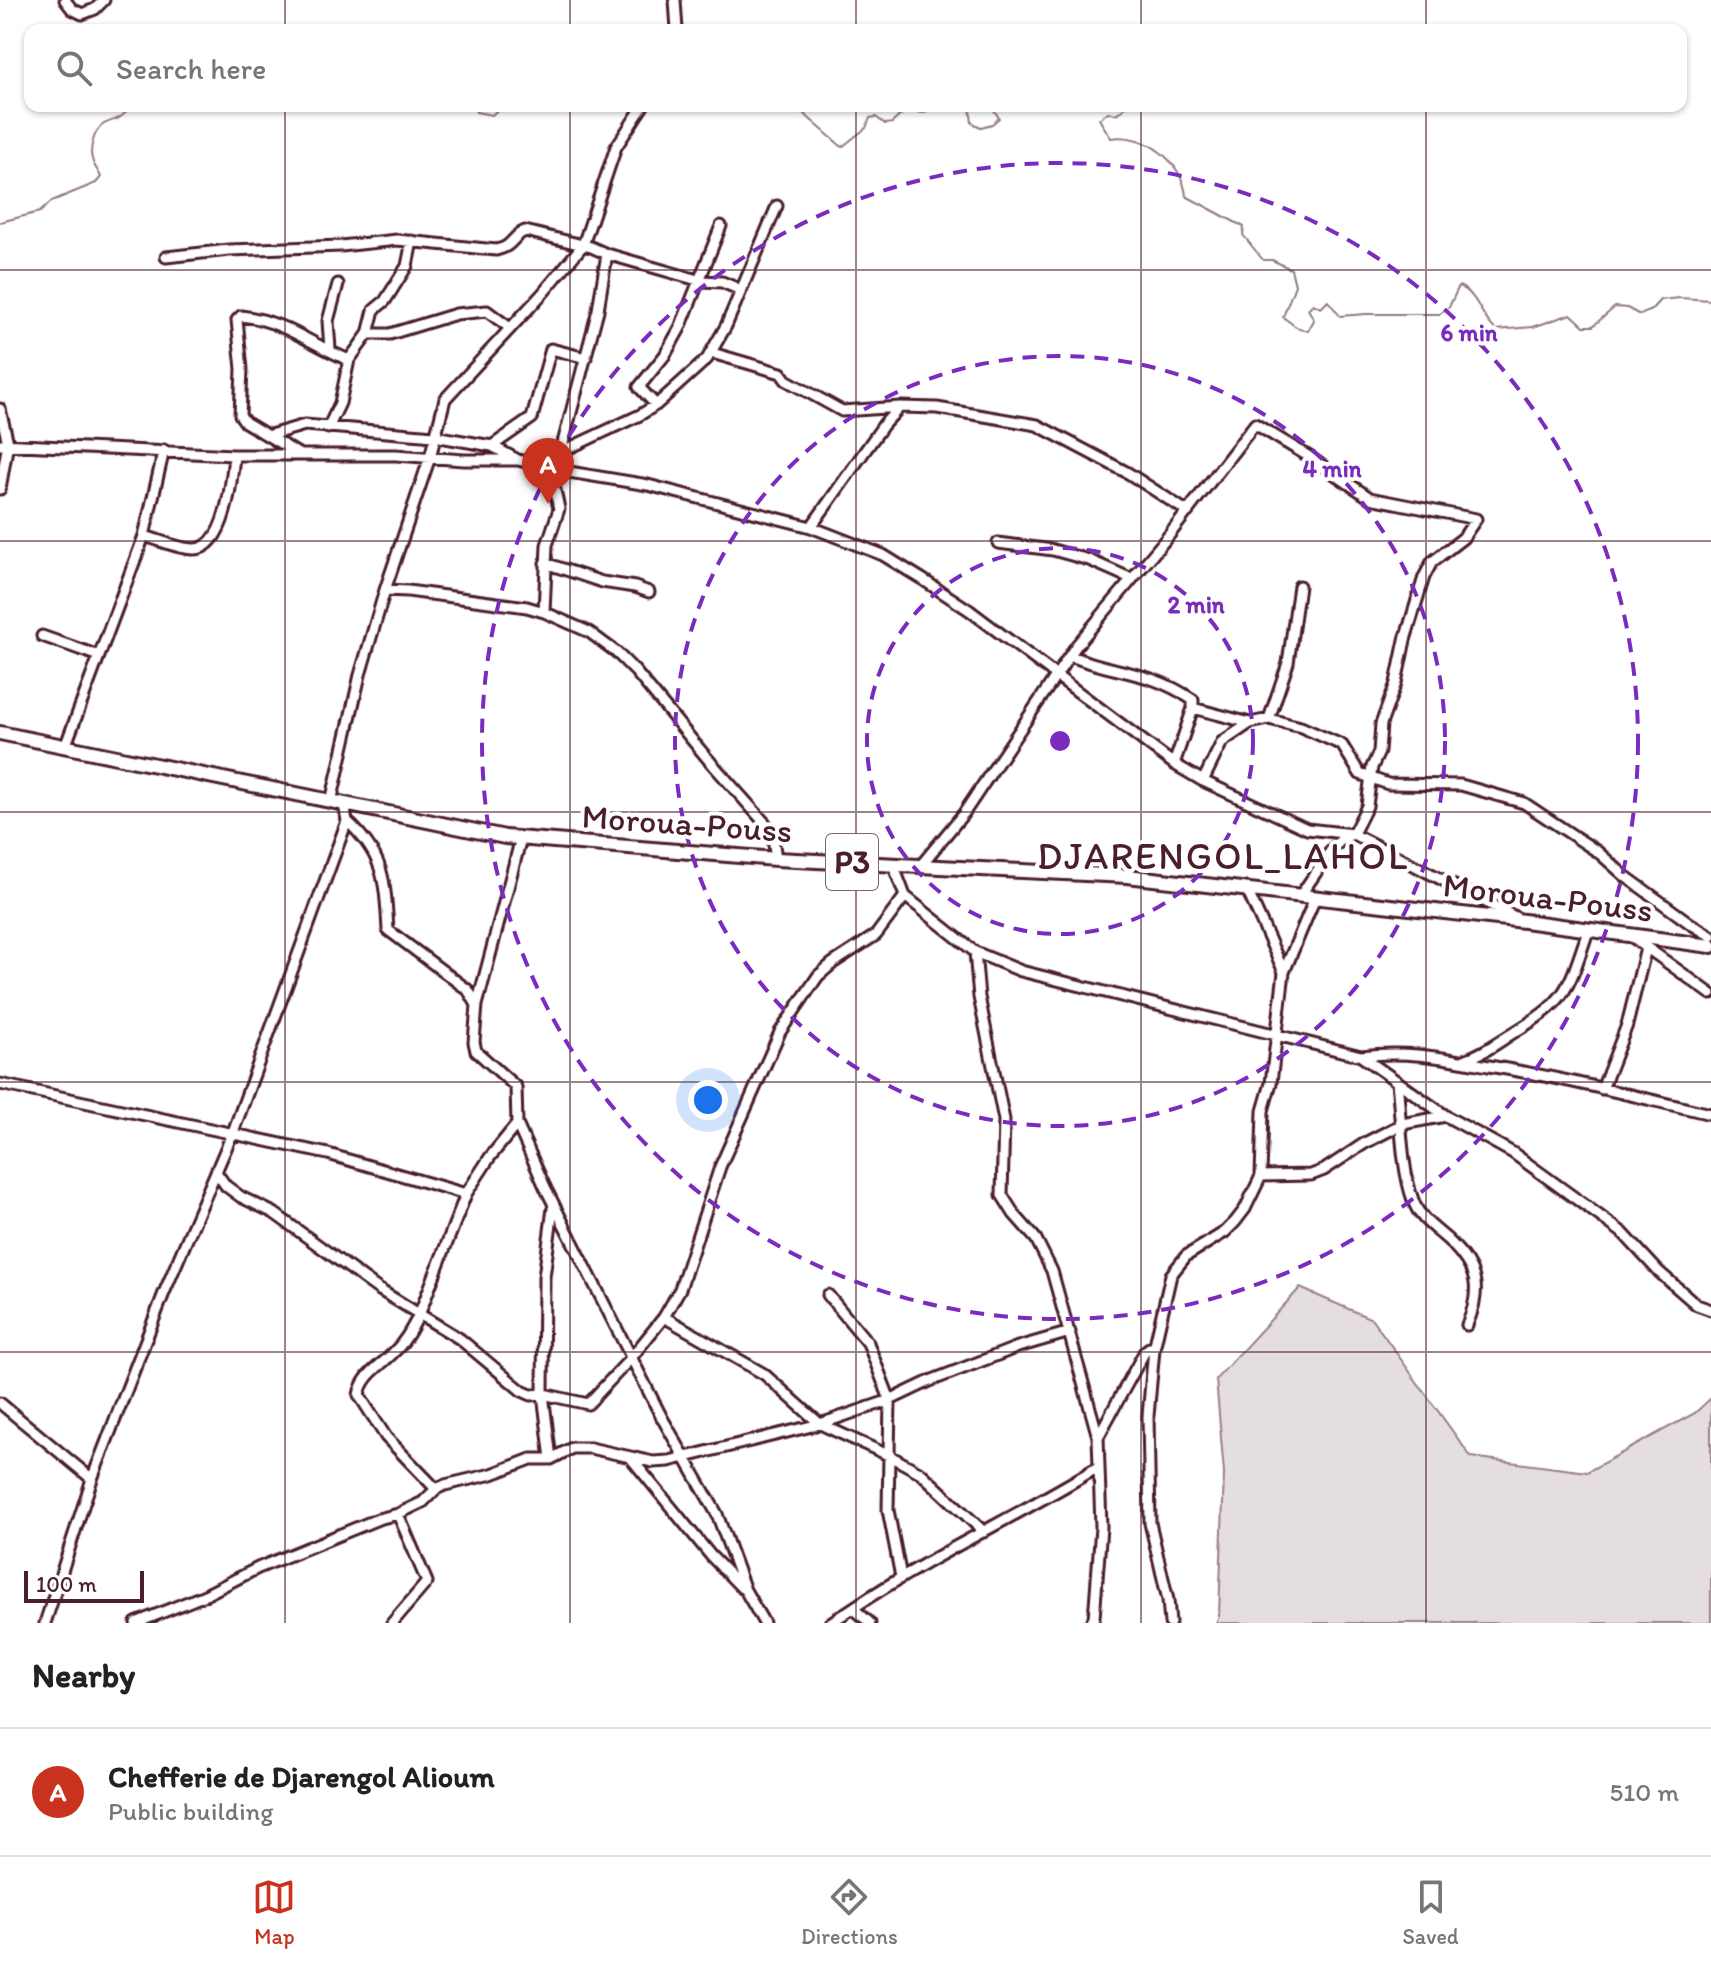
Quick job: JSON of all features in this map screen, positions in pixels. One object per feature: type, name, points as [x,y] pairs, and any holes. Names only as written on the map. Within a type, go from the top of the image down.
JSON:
[{"type":"main road","name":"Moroua-Pouss","points":[[0,733],[505,837],[776,859],[1127,876],[1524,921],[1711,946]]},
{"type":"street","points":[[65,0],[72,9],[82,14],[95,9],[104,0]]},
{"type":"street","points":[[675,0],[677,24]]},
{"type":"street","points":[[477,1005],[462,984],[388,930],[385,890],[374,850],[347,821],[338,803],[346,729],[385,590],[430,457],[442,406],[449,393],[553,282],[583,245],[616,147],[639,112]]},
{"type":"street","points":[[563,451],[656,405],[712,353],[777,206]]},
{"type":"street","points":[[656,405],[639,387],[671,344],[701,281],[721,226]]},
{"type":"street","points":[[166,257],[229,250],[412,241],[496,250],[508,247],[525,231],[701,281],[722,282],[741,290]]},
{"type":"street","points":[[328,428],[340,403],[349,360],[368,334],[374,310],[385,301],[407,266],[412,241]]},
{"type":"street","points":[[544,612],[549,535],[559,509],[553,481],[598,310],[607,254]]},
{"type":"street","points":[[330,349],[328,321],[338,284]]},
{"type":"street","points":[[368,334],[390,334],[456,314],[487,311],[510,328]]},
{"type":"street","points":[[302,456],[245,422],[240,415],[242,369],[237,320],[247,316],[277,323],[349,360]]},
{"type":"street","points":[[492,446],[532,418],[551,349],[586,358]]},
{"type":"street","points":[[712,353],[781,373],[786,380],[842,411],[937,408],[1037,425],[1128,473],[1188,512]]},
{"type":"street","points":[[811,527],[884,424],[900,407]]},
{"type":"street","points":[[0,409],[4,444],[0,489]]},
{"type":"street","points":[[922,864],[964,813],[1076,646],[1188,512],[1255,424],[1370,498],[1476,519],[1463,538],[1432,562],[1424,577],[1396,683],[1381,724],[1379,752],[1370,778],[1367,806],[1353,834],[1343,838],[1332,849],[1300,896]]},
{"type":"street","points":[[270,435],[305,425],[434,436],[492,446],[518,460]]},
{"type":"street","points":[[4,444],[234,455],[518,460],[557,470],[648,485],[811,527],[883,555],[969,610],[1174,764],[1203,781],[1307,829],[1353,834],[1524,921]]},
{"type":"street","points":[[65,747],[144,536],[164,450]]},
{"type":"street","points":[[144,536],[195,549],[204,545],[221,528],[234,455]]},
{"type":"street","points":[[998,543],[1062,552],[1132,579]]},
{"type":"street","points":[[545,563],[602,582],[649,592]]},
{"type":"street","points":[[1269,719],[1288,663],[1299,586]]},
{"type":"street","points":[[385,590],[515,604],[544,612],[589,632],[635,671],[772,831],[776,859]]},
{"type":"street","points":[[42,636],[99,656]]},
{"type":"street","points":[[1071,656],[1167,683],[1193,700],[1174,764]]},
{"type":"street","points":[[1193,708],[1250,723]]},
{"type":"street","points":[[1203,781],[1222,742],[1250,723],[1269,719],[1294,725],[1337,742],[1347,750],[1360,774],[1370,778],[1394,784],[1461,785],[1524,803],[1598,852],[1625,876],[1711,936]]},
{"type":"street","points":[[45,1623],[92,1479],[164,1293],[233,1132],[347,821]]},
{"type":"street","points":[[521,838],[477,1005],[476,1051],[516,1087],[517,1124],[554,1205],[631,1358],[717,1514],[745,1590],[764,1623]]},
{"type":"street","points":[[893,864],[905,896],[975,952],[1021,971],[1361,1056],[1396,1052],[1461,1061],[1553,1077],[1711,1114]]},
{"type":"street","points":[[1247,890],[1284,972]]},
{"type":"street","points":[[216,1172],[226,1186],[241,1197],[274,1213],[378,1289],[460,1339],[522,1391],[590,1404],[664,1317],[680,1289],[720,1167],[780,1032],[818,976],[876,935],[905,896]]},
{"type":"street","points":[[1170,1623],[1168,1600],[1150,1523],[1148,1416],[1154,1349],[1171,1275],[1186,1256],[1225,1232],[1235,1222],[1261,1176],[1263,1111],[1271,1083],[1284,972],[1315,898]]},
{"type":"street","points":[[1461,1061],[1488,1050],[1553,1008],[1567,988],[1588,931]]},
{"type":"street","points":[[1632,937],[1711,994]]},
{"type":"street","points":[[1602,1089],[1627,1025],[1646,948]]},
{"type":"street","points":[[975,952],[979,997],[1004,1120],[1002,1195],[1043,1252],[1070,1332],[1098,1437],[1101,1527],[1095,1621]]},
{"type":"street","points":[[1361,1056],[1446,1116],[1513,1153],[1611,1224],[1687,1297],[1711,1310]]},
{"type":"street","points":[[1397,1082],[1408,1180],[1418,1212],[1456,1249],[1477,1284],[1476,1303],[1467,1325]]},
{"type":"street","points":[[0,1084],[328,1154],[466,1194]]},
{"type":"street","points":[[1261,1176],[1304,1176],[1324,1170],[1365,1143],[1402,1124],[1446,1116]]},
{"type":"street","points":[[436,1489],[386,1437],[359,1395],[361,1383],[396,1351],[419,1315],[466,1194],[517,1124]]},
{"type":"street","points":[[551,1459],[543,1394],[544,1277],[554,1205]]},
{"type":"street","points":[[828,1295],[868,1343],[890,1400],[888,1510],[901,1577]]},
{"type":"street","points":[[664,1317],[764,1374],[820,1424],[888,1455],[928,1478],[984,1532]]},
{"type":"street","points":[[136,1623],[205,1595],[258,1568],[378,1519],[398,1514],[423,1502],[436,1489],[502,1471],[531,1459],[551,1459],[572,1448],[581,1447],[653,1462],[684,1458],[820,1424],[890,1400],[1003,1353],[1070,1332]]},
{"type":"street","points":[[1098,1437],[1145,1351],[1154,1349]]},
{"type":"street","points":[[0,1403],[92,1479]]},
{"type":"street","points":[[630,1457],[711,1556],[745,1590]]},
{"type":"street","points":[[830,1623],[901,1577],[1098,1467]]},
{"type":"street","points":[[392,1623],[427,1582],[398,1514]]},
{"type":"street","points":[[853,1608],[870,1623]]},
{"type":"shaded area","points":[[1300,1288],[1372,1319],[1471,1457],[1587,1472],[1695,1413],[1711,1398],[1711,1623],[1216,1623],[1219,1616],[1224,1473],[1216,1379]]},
{"type":"waterway","points":[[0,222],[40,212],[52,201],[96,183],[101,177],[91,155],[95,135],[100,127],[125,112]]},
{"type":"waterway","points":[[476,112],[492,115],[495,112]]},
{"type":"waterway","points":[[802,112],[842,147],[866,128],[870,118],[876,117],[885,124],[892,123],[904,112]]},
{"type":"waterway","points":[[918,112],[925,112]]},
{"type":"waterway","points":[[971,112],[972,123],[981,127],[999,118],[995,112]]},
{"type":"waterway","points":[[1108,112],[1119,112]]},
{"type":"waterway","points":[[1108,112],[1099,119],[1111,138],[1137,140],[1160,152],[1178,172],[1186,196],[1244,227],[1243,235],[1263,260],[1272,260],[1291,269],[1295,285],[1283,317],[1308,331],[1314,320],[1308,309],[1313,304],[1321,308],[1328,301],[1340,316],[1440,314],[1449,307],[1459,286],[1471,295],[1496,330],[1533,327],[1571,314],[1584,326],[1593,326],[1615,307],[1627,308],[1640,315],[1651,310],[1660,300],[1711,300]]},
{"type":"place","name":"Chefferie de Djarengol Alioum","points":[[548,504]]},
{"type":"district","name":"DJARENGOL_LAHOL","points":[[1223,856]]}]
